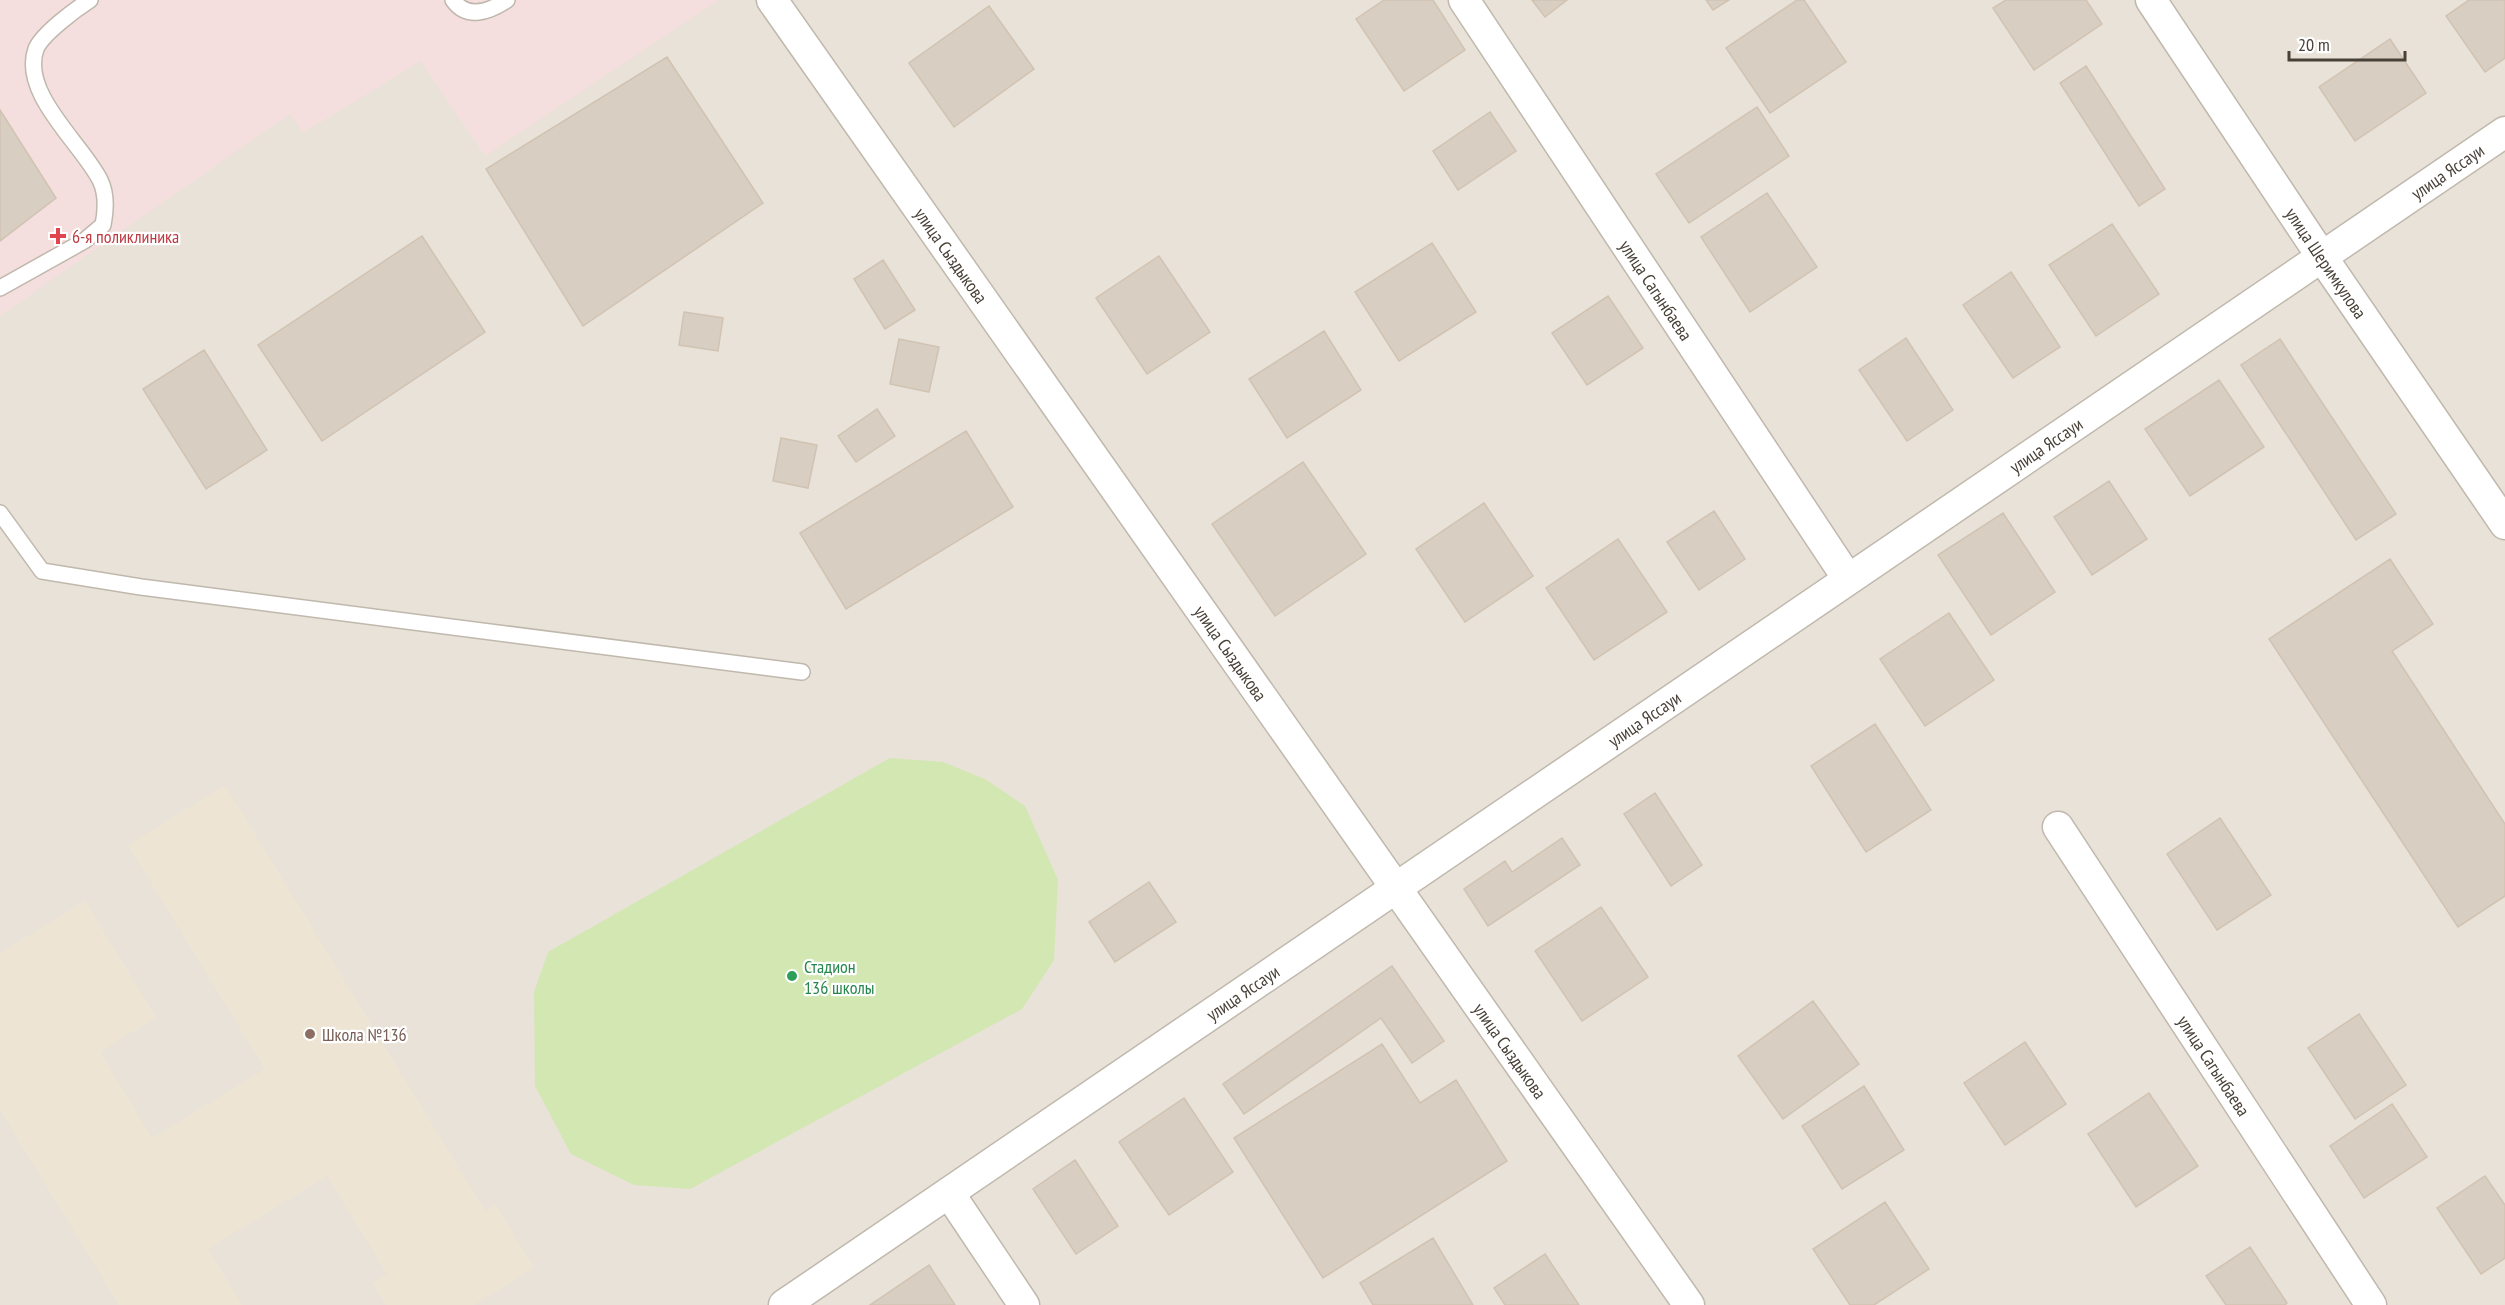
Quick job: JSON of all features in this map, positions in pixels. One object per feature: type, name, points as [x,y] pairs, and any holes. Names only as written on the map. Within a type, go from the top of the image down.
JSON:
[{"type":"street","name":"улица Сыздыкова","points":[[772,0],[1689,1305]]},
{"type":"street","name":"улица Сагынбаева","points":[[1464,0],[1848,579]]},
{"type":"street","name":"улица Шеримкулова","points":[[2151,0],[2322,257],[2505,524]]},
{"type":"street","name":"улица Яссауи","points":[[784,1305],[2505,132]]},
{"type":"street","name":"улица Сагынбаева","points":[[2058,827],[2371,1305]]},
{"type":"street","points":[[949,1193],[1024,1305]]},
{"type":"lane","points":[[0,288],[84,241],[103,225],[106,205],[101,181],[44,98],[34,78],[36,48],[63,19],[90,0]]},
{"type":"lane","points":[[453,0],[460,9],[471,13],[486,10],[507,0]]},
{"type":"lane","points":[[0,513],[42,571],[141,587],[802,672]]},
{"type":"shaded area","points":[[0,0],[2505,0],[2505,1305],[0,1305]]},
{"type":"shaded area","name":"6-я поликлиника","points":[[0,0],[719,0],[485,156],[421,61],[303,133],[290,114],[0,316]]},
{"type":"shaded area","name":"Школа №136","points":[[225,785],[485,1211],[496,1205],[534,1268],[474,1305],[386,1305],[372,1283],[387,1274],[327,1176],[208,1249],[242,1305],[119,1305],[0,1110],[0,953],[85,901],[156,1017],[100,1052],[152,1138],[265,1069],[128,845]]},
{"type":"green space","name":"Стадион 136 школы","points":[[890,758],[943,762],[985,779],[1025,806],[1058,880],[1054,960],[1022,1009],[690,1189],[634,1185],[571,1154],[535,1086],[534,992],[548,952]]},
{"type":"building","points":[[1384,0],[1433,0],[1465,50],[1404,91],[1356,19]]},
{"type":"building","points":[[1532,0],[1567,0],[1545,17]]},
{"type":"building","points":[[1706,0],[1729,0],[1713,10]]},
{"type":"building","points":[[1797,0],[1804,0],[1846,62],[1770,113],[1726,48]]},
{"type":"building","points":[[2006,0],[2086,0],[2102,24],[2034,70],[1993,8]]},
{"type":"building","points":[[2469,0],[2505,0],[2505,58],[2485,72],[2446,16]]},
{"type":"building","points":[[989,6],[1034,69],[954,127],[909,63]]},
{"type":"building","points":[[2390,39],[2426,93],[2355,141],[2319,87]]},
{"type":"building","points":[[667,57],[763,203],[583,326],[486,169]]},
{"type":"building","points":[[2086,66],[2165,189],[2139,206],[2060,83]]},
{"type":"building","points":[[1757,107],[1789,156],[1689,223],[1656,174]]},
{"type":"building","points":[[0,110],[56,198],[0,241]]},
{"type":"building","points":[[1490,112],[1516,151],[1458,190],[1433,151]]},
{"type":"building","points":[[1767,193],[1817,267],[1750,312],[1701,237]]},
{"type":"building","points":[[2112,224],[2159,294],[2096,336],[2049,265]]},
{"type":"building","points":[[422,236],[485,332],[322,441],[258,345]]},
{"type":"building","points":[[1432,243],[1476,312],[1399,361],[1355,292]]},
{"type":"building","points":[[1159,256],[1210,332],[1147,374],[1096,298]]},
{"type":"building","points":[[883,260],[915,310],[885,329],[854,279]]},
{"type":"building","points":[[2011,272],[2060,347],[2013,378],[1963,305]]},
{"type":"building","points":[[1608,296],[1643,348],[1587,385],[1552,333]]},
{"type":"building","points":[[684,312],[723,318],[718,351],[679,345]]},
{"type":"building","points":[[1324,331],[1361,390],[1287,438],[1249,379]]},
{"type":"building","points":[[1906,338],[1953,410],[1907,441],[1859,370]]},
{"type":"building","points":[[899,339],[939,347],[929,392],[890,384]]},
{"type":"building","points":[[2280,339],[2396,514],[2356,540],[2241,365]]},
{"type":"building","points":[[204,350],[267,450],[206,489],[143,389]]},
{"type":"building","points":[[2219,380],[2264,447],[2190,496],[2145,429]]},
{"type":"building","points":[[877,409],[895,436],[856,462],[838,436]]},
{"type":"building","points":[[966,431],[1013,507],[846,609],[800,533]]},
{"type":"building","points":[[781,438],[817,445],[808,488],[773,481]]},
{"type":"building","points":[[1303,462],[1366,554],[1275,616],[1212,524]]},
{"type":"building","points":[[2109,481],[2147,539],[2092,575],[2054,517]]},
{"type":"building","points":[[1484,503],[1533,576],[1465,622],[1416,549]]},
{"type":"building","points":[[1714,511],[1745,559],[1699,590],[1667,542]]},
{"type":"building","points":[[2003,513],[2055,592],[1991,635],[1938,555]]},
{"type":"building","points":[[1618,539],[1667,612],[1594,660],[1546,588]]},
{"type":"building","points":[[2390,559],[2433,624],[2392,651],[2505,824],[2505,896],[2458,927],[2269,639]]},
{"type":"building","points":[[1949,613],[1994,680],[1925,726],[1880,659]]},
{"type":"building","points":[[1875,724],[1931,810],[1866,852],[1811,766]]},
{"type":"building","points":[[1655,793],[1702,865],[1671,886],[1624,814]]},
{"type":"building","points":[[2220,818],[2271,895],[2217,930],[2167,854]]},
{"type":"building","points":[[1562,838],[1580,865],[1488,926],[1464,889],[1505,861],[1512,872]]},
{"type":"building","points":[[1149,882],[1176,922],[1115,962],[1089,922]]},
{"type":"building","points":[[1601,907],[1648,977],[1582,1021],[1535,951]]},
{"type":"building","points":[[1392,966],[1444,1041],[1412,1063],[1381,1018],[1244,1114],[1223,1084]]},
{"type":"building","points":[[1813,1001],[1859,1064],[1783,1119],[1738,1056]]},
{"type":"building","points":[[2359,1014],[2406,1085],[2355,1119],[2308,1048]]},
{"type":"building","points":[[2025,1042],[2066,1104],[2005,1145],[1964,1083]]},
{"type":"building","points":[[1382,1044],[1420,1103],[1456,1080],[1507,1161],[1323,1278],[1234,1138]]},
{"type":"building","points":[[1864,1086],[1904,1150],[1842,1189],[1802,1126]]},
{"type":"building","points":[[2149,1093],[2198,1166],[2136,1207],[2088,1134]]},
{"type":"building","points":[[1184,1098],[1233,1172],[1169,1215],[1119,1142]]},
{"type":"building","points":[[2392,1104],[2427,1157],[2364,1198],[2330,1146]]},
{"type":"building","points":[[1075,1160],[1118,1226],[1076,1254],[1033,1189]]},
{"type":"building","points":[[2485,1176],[2505,1205],[2505,1258],[2481,1274],[2437,1208]]},
{"type":"building","points":[[1885,1202],[1929,1269],[1874,1305],[1850,1305],[1813,1249]]},
{"type":"building","points":[[1433,1238],[1473,1305],[1373,1305],[1360,1283]]},
{"type":"building","points":[[2250,1247],[2287,1303],[2285,1305],[2226,1305],[2206,1276]]},
{"type":"building","points":[[1545,1254],[1579,1305],[1505,1305],[1494,1288]]},
{"type":"building","points":[[929,1265],[955,1305],[870,1305]]},
{"type":"place","name":"6-я поликлиника","points":[[58,236]]},
{"type":"place","name":"Стадион 136 школы","points":[[792,976]]},
{"type":"place","name":"Школа №136","points":[[310,1034]]}]
